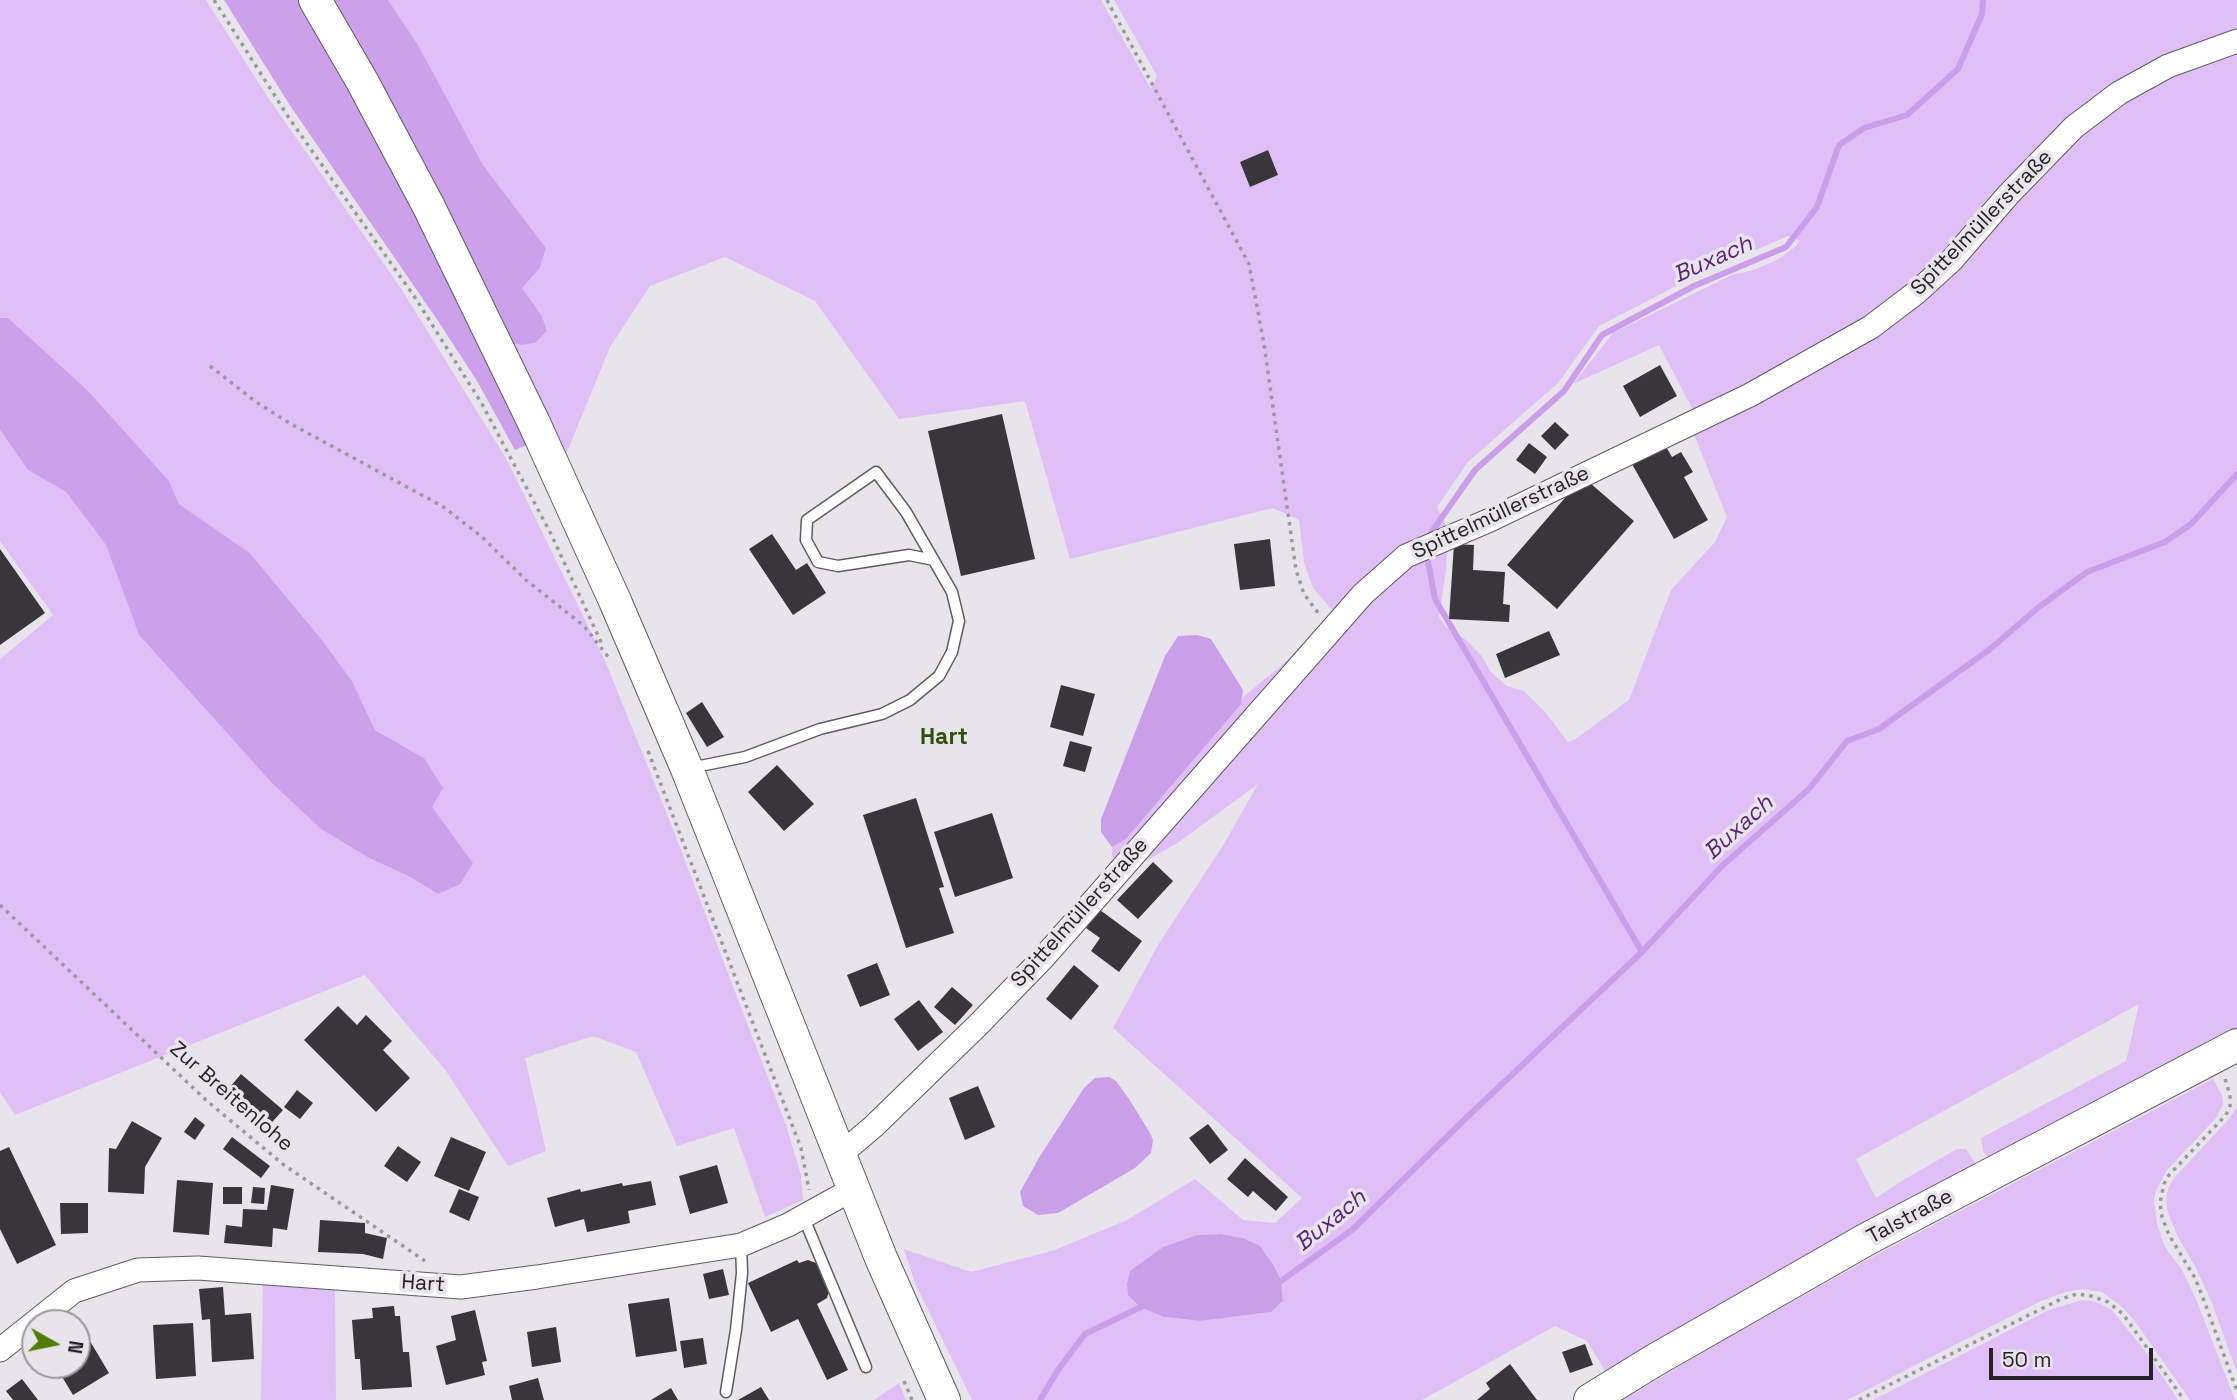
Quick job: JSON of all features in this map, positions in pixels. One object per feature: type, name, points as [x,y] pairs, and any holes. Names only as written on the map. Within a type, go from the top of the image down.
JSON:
[{"type":"main road","points":[[315,0],[362,80],[429,207],[528,411],[643,665],[881,1258],[944,1400]]},
{"type":"main road","name":"Talstraße","points":[[1590,1400],[1867,1239],[2226,1052]]},
{"type":"street","name":"Spittelmüllerstraße","points":[[841,1154],[874,1126],[1044,957],[1363,594],[1406,556],[1490,520],[1750,395],[1871,327],[1917,292],[1952,260],[2008,195],[2074,127],[2119,93],[2168,66],[2237,41]]},
{"type":"street","name":"Hart","points":[[0,1350],[74,1291],[138,1270],[198,1268],[461,1287],[741,1245],[855,1188]]},
{"type":"lane","points":[[687,769],[745,757],[820,729],[881,713],[909,700],[939,676],[953,652],[959,621],[953,592],[906,512],[876,472],[807,520],[806,540],[818,562],[838,566],[909,555],[934,560]]},
{"type":"lane","points":[[811,1212],[866,1367]]},
{"type":"lane","points":[[726,1392],[742,1273],[741,1245]]},
{"type":"path","points":[[214,0],[289,118],[416,299],[482,404],[551,534],[613,668]]},
{"type":"path","points":[[1107,0],[1248,264],[1264,344],[1296,570],[1304,594],[1314,610],[1335,628]]},
{"type":"path","points":[[210,366],[256,402],[291,424],[442,506],[481,536],[526,580],[584,626],[608,656]]},
{"type":"path","points":[[648,750],[801,1148],[811,1197],[811,1212]]},
{"type":"path","name":"Zur Breitenlohe","points":[[0,905],[207,1101],[284,1165],[429,1264]]},
{"type":"path","points":[[2226,1052],[2230,1106],[2226,1115],[2169,1175],[2160,1203],[2169,1235],[2195,1278],[2237,1391]]},
{"type":"path","points":[[1859,1400],[2061,1299],[2077,1294],[2108,1302],[2123,1314],[2184,1400]]},
{"type":"shaded area","points":[[0,0],[206,0],[267,96],[402,290],[507,460],[606,663],[671,824],[786,1125],[801,1175],[803,1200],[765,1217],[734,1128],[677,1146],[636,1052],[593,1036],[525,1058],[546,1151],[508,1166],[446,1071],[365,975],[15,1115],[0,1092],[0,659],[53,615],[0,541],[0,430],[28,470],[66,492],[106,545],[139,635],[273,783],[321,829],[438,894],[473,863],[431,807],[424,758],[375,730],[352,681],[250,553],[179,504],[169,481],[8,318],[0,318]]},
{"type":"shaded area","points":[[224,0],[304,0],[380,133],[529,444],[515,450],[477,381],[291,107]]},
{"type":"shaded area","points":[[326,0],[388,0],[418,45],[483,165],[546,248],[540,268],[522,288],[542,316],[547,331],[535,343],[507,343]]},
{"type":"shaded area","points":[[388,0],[1101,0],[1151,89],[1157,76],[1114,0],[2237,0],[2237,1032],[2158,1070],[1990,1160],[1983,1151],[1981,1138],[2126,1061],[2139,1004],[1856,1159],[1876,1198],[1957,1149],[1966,1149],[1977,1166],[1607,1374],[1587,1341],[1555,1326],[1422,1400],[972,1400],[915,1283],[904,1249],[971,1272],[1052,1251],[1127,1220],[1195,1179],[1243,1220],[1275,1223],[1302,1198],[1113,1028],[1158,945],[1224,844],[1258,784],[1179,842],[1137,866],[1128,870],[1112,857],[1112,847],[1126,839],[1240,704],[1243,697],[1283,664],[1334,612],[1313,588],[1304,562],[1299,520],[1273,508],[1070,559],[1025,401],[899,419],[815,301],[725,257],[650,286],[610,347],[565,457],[507,343],[535,343],[547,331],[542,316],[521,288],[540,268],[546,248],[483,165],[418,45]],"holes":[[[2165,61],[2167,75],[2124,99],[2088,126],[2021,192],[1955,266],[1918,300],[1878,330],[1838,354],[1792,380],[1692,429],[1727,517],[1715,542],[1671,590],[1629,700],[1568,742],[1546,713],[1524,691],[1507,686],[1491,672],[1481,655],[1466,640],[1446,627],[1439,617],[1446,570],[1448,529],[1437,507],[1468,462],[1558,383],[1599,326],[1690,279],[1788,236],[1800,241],[1777,260],[1732,275],[1613,333],[1573,384],[1659,345],[1693,410],[1692,415],[1829,345],[1914,286],[2053,136],[2090,104]],[[1221,1234],[1243,1238],[1261,1247],[1274,1264],[1281,1281],[1283,1301],[1271,1312],[1200,1321],[1164,1317],[1140,1307],[1129,1295],[1127,1284],[1130,1272],[1163,1247],[1197,1235]]]},
{"type":"shaded area","points":[[0,318],[8,318],[88,391],[169,481],[179,504],[250,553],[352,681],[375,730],[424,758],[443,788],[432,807],[473,863],[460,884],[438,894],[321,829],[272,783],[139,635],[106,545],[66,492],[28,470],[0,430]]},
{"type":"shaded area","points":[[1197,635],[1211,639],[1243,690],[1241,704],[1126,839],[1112,847],[1101,832],[1101,819],[1165,656],[1178,636]]},
{"type":"shaded area","points":[[1109,1077],[1116,1081],[1150,1133],[1153,1140],[1151,1153],[1135,1168],[1058,1213],[1038,1215],[1023,1206],[1020,1192],[1084,1088],[1095,1078]]},
{"type":"shaded area","points":[[2213,1079],[2222,1095],[2223,1105],[2216,1118],[2167,1170],[2155,1193],[2154,1201],[2157,1224],[2165,1247],[2182,1270],[2196,1299],[2235,1400],[2190,1400],[2122,1307],[2102,1292],[2083,1289],[2041,1301],[1847,1400],[1623,1400],[1876,1255]]},
{"type":"shaded area","points":[[2237,1107],[2237,1373],[2212,1303],[2178,1237],[2166,1201],[2174,1178]]},
{"type":"shaded area","points":[[1221,1234],[1243,1238],[1260,1246],[1274,1265],[1281,1281],[1283,1301],[1271,1312],[1200,1321],[1164,1317],[1140,1307],[1128,1295],[1130,1271],[1163,1247],[1197,1235]]},
{"type":"shaded area","points":[[263,1282],[335,1288],[336,1400],[261,1400]]},
{"type":"shaded area","points":[[2081,1300],[2096,1302],[2112,1310],[2149,1356],[2178,1400],[1873,1400],[2047,1311]]},
{"type":"shaded area","points":[[899,1383],[906,1400],[874,1400]]},
{"type":"building","points":[[1268,150],[1278,175],[1250,187],[1240,162]]},
{"type":"building","points":[[1660,365],[1677,396],[1640,417],[1623,386]]},
{"type":"building","points":[[1002,414],[1035,559],[961,576],[928,431]]},
{"type":"building","points":[[1555,422],[1569,435],[1555,450],[1541,436]]},
{"type":"building","points":[[1529,443],[1547,457],[1535,474],[1516,460]]},
{"type":"building","points":[[1665,445],[1672,457],[1681,452],[1693,472],[1684,477],[1708,520],[1674,539],[1632,464]]},
{"type":"building","points":[[1583,477],[1634,521],[1557,609],[1507,565]]},
{"type":"building","points":[[772,534],[796,570],[807,563],[826,593],[793,615],[749,549]]},
{"type":"building","points":[[1270,539],[1275,586],[1240,590],[1234,544]]},
{"type":"building","points":[[1454,544],[1474,545],[1473,570],[1505,572],[1503,604],[1510,605],[1509,622],[1449,619]]},
{"type":"building","points":[[0,549],[45,613],[0,645]]},
{"type":"building","points":[[1549,631],[1560,655],[1505,678],[1496,654]]},
{"type":"building","points":[[1061,685],[1095,694],[1083,736],[1050,727]]},
{"type":"building","points":[[702,702],[724,737],[707,747],[686,713]]},
{"type":"building","points":[[1070,741],[1092,747],[1085,772],[1063,766]]},
{"type":"building","points":[[777,765],[814,804],[784,831],[748,792]]},
{"type":"building","points":[[916,798],[944,887],[939,888],[954,933],[906,948],[863,815]]},
{"type":"building","points":[[992,813],[1013,878],[955,897],[934,832]]},
{"type":"building","points":[[1153,862],[1173,881],[1138,919],[1117,900]]},
{"type":"building","points":[[1100,910],[1142,941],[1119,972],[1091,951],[1100,938],[1086,928]]},
{"type":"building","points":[[877,963],[890,995],[860,1007],[847,975]]},
{"type":"building","points":[[1074,965],[1099,986],[1071,1020],[1046,999]]},
{"type":"building","points":[[952,987],[973,1005],[955,1025],[934,1007]]},
{"type":"building","points":[[919,1000],[943,1032],[918,1051],[894,1019]]},
{"type":"building","points":[[338,1006],[357,1025],[366,1015],[392,1041],[383,1050],[410,1078],[376,1112],[304,1040]]},
{"type":"building","points":[[241,1074],[283,1110],[265,1130],[224,1094]]},
{"type":"building","points":[[978,1086],[995,1127],[965,1140],[949,1098]]},
{"type":"building","points":[[297,1090],[313,1103],[300,1119],[284,1107]]},
{"type":"building","points":[[195,1117],[205,1125],[195,1140],[184,1132]]},
{"type":"building","points":[[132,1121],[162,1138],[145,1167],[144,1194],[108,1192],[109,1148],[116,1149]]},
{"type":"building","points":[[1208,1124],[1228,1150],[1210,1164],[1189,1138]]},
{"type":"building","points":[[232,1137],[270,1166],[261,1178],[223,1149]]},
{"type":"building","points":[[451,1137],[486,1152],[469,1191],[434,1176]]},
{"type":"building","points":[[398,1146],[421,1162],[407,1182],[384,1166]]},
{"type":"building","points":[[9,1147],[56,1245],[17,1264],[0,1229],[0,1151]]},
{"type":"building","points":[[1245,1158],[1288,1197],[1276,1211],[1253,1191],[1248,1197],[1227,1179]]},
{"type":"building","points":[[717,1165],[728,1203],[690,1214],[679,1176]]},
{"type":"building","points":[[177,1180],[213,1183],[209,1235],[173,1232]]},
{"type":"building","points":[[651,1181],[656,1205],[628,1211],[630,1223],[587,1232],[584,1219],[555,1227],[547,1198],[580,1189],[581,1192],[622,1183],[623,1186]]},
{"type":"building","points":[[271,1185],[294,1189],[287,1230],[273,1228],[272,1247],[224,1243],[226,1225],[242,1227],[243,1209],[267,1210]]},
{"type":"building","points":[[223,1187],[242,1187],[242,1204],[223,1204]]},
{"type":"building","points":[[253,1187],[265,1188],[264,1204],[251,1203]]},
{"type":"building","points":[[459,1189],[479,1197],[469,1221],[449,1212]]},
{"type":"building","points":[[60,1203],[88,1203],[88,1233],[61,1234]]},
{"type":"building","points":[[320,1220],[365,1223],[365,1233],[387,1238],[383,1259],[363,1254],[318,1252]]},
{"type":"building","points":[[797,1260],[799,1263],[808,1260],[816,1263],[830,1288],[827,1298],[817,1304],[848,1370],[827,1380],[798,1319],[771,1332],[748,1283]]},
{"type":"building","points":[[723,1269],[729,1295],[709,1299],[703,1274]]},
{"type":"building","points":[[223,1287],[225,1315],[251,1313],[254,1359],[212,1362],[210,1319],[202,1320],[199,1289]]},
{"type":"building","points":[[669,1298],[677,1351],[636,1357],[628,1304]]},
{"type":"building","points":[[394,1306],[395,1316],[400,1316],[403,1352],[409,1352],[412,1387],[362,1390],[360,1359],[355,1359],[352,1320],[373,1318],[372,1308]]},
{"type":"building","points":[[475,1310],[487,1361],[482,1362],[485,1375],[446,1385],[436,1346],[456,1340],[451,1316]]},
{"type":"building","points":[[193,1323],[196,1376],[156,1379],[153,1325]]},
{"type":"building","points":[[556,1327],[561,1362],[532,1367],[527,1332]]},
{"type":"building","points":[[703,1338],[707,1364],[684,1368],[680,1341]]},
{"type":"building","points":[[91,1343],[109,1373],[73,1395],[63,1379],[91,1379]]},
{"type":"building","points":[[1585,1344],[1593,1365],[1570,1373],[1562,1352]]},
{"type":"building","points":[[1510,1364],[1537,1400],[1477,1400],[1490,1389],[1486,1383]]},
{"type":"building","points":[[538,1378],[544,1400],[512,1400],[509,1386]]},
{"type":"building","points":[[22,1379],[38,1400],[13,1400],[6,1391]]},
{"type":"building","points":[[761,1387],[769,1400],[738,1400]]},
{"type":"building","points":[[671,1388],[678,1400],[651,1400]]},
{"type":"waterway","name":"Buxach","points":[[1426,540],[1475,470],[1564,391],[1602,335],[1694,286],[1786,247],[1817,207],[1839,145],[1864,128],[1907,115],[1958,69],[1982,14],[1983,0]]},
{"type":"waterway","name":"Buxach","points":[[1273,1281],[1281,1281],[1352,1230],[1642,952],[1722,866],[1809,789],[1847,741],[1879,729],[1990,649],[2039,607],[2087,572],[2165,542],[2191,524],[2237,474]]},
{"type":"waterway","name":"Buxach","points":[[1427,556],[1435,599],[1642,952]]},
{"type":"waterway","name":"Buxach","points":[[1040,1400],[1085,1334],[1147,1304]]},
{"type":"district","name":"Hart","points":[[944,738]]}]
